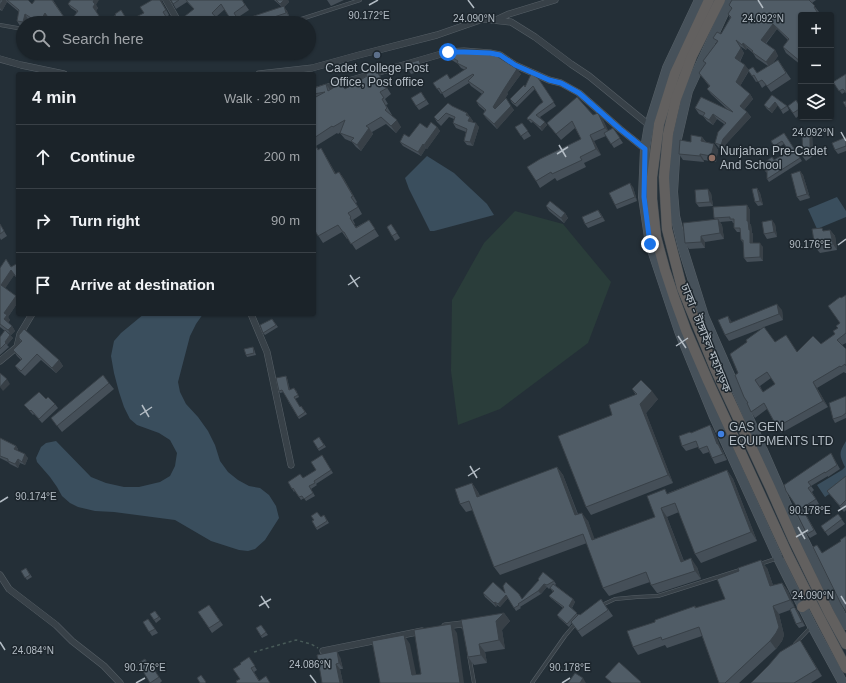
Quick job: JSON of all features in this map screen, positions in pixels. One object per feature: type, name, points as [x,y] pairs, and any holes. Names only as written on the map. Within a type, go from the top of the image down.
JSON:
[{"type":"highway","name":"ঢাকা - টাঙ্গাইল মহাসড়ক","points":[[709,0],[675,73],[659,124],[652,177],[652,199],[656,237],[674,298],[708,381],[788,555],[846,668]]},
{"type":"highway","name":"ঢাকা - টাঙ্গাইল মহাসড়ক","points":[[720,0],[692,56],[676,99],[668,134],[664,177],[667,229],[682,288],[716,371],[793,539],[829,613],[846,644]]},
{"type":"highway","points":[[802,606],[811,601]]},
{"type":"main road","points":[[699,0],[667,68],[649,125],[645,149],[644,197],[650,244],[679,331],[714,417],[778,558],[812,626],[843,683]]},
{"type":"main road","points":[[730,0],[688,91],[676,143],[673,192],[675,216],[683,249],[704,316],[790,512],[846,625]]},
{"type":"street","points":[[166,0],[175,16]]},
{"type":"street","points":[[495,21],[509,14],[555,0]]},
{"type":"street","points":[[277,72],[312,68],[437,35],[483,19],[511,22],[535,37],[589,76],[649,125]]},
{"type":"street","points":[[316,90],[448,52],[490,53],[500,55],[515,65],[549,80],[561,83],[579,93],[645,149]]},
{"type":"street","points":[[0,59],[54,72]]},
{"type":"street","points":[[0,361],[17,347],[20,334],[31,316]]},
{"type":"street","points":[[252,316],[268,352],[292,465]]},
{"type":"street","points":[[0,575],[9,589],[56,625],[72,641],[104,666],[120,683]]},
{"type":"street","points":[[438,627],[454,624],[463,625]]},
{"type":"street","points":[[323,651],[431,629]]},
{"type":"lane","points":[[311,16],[360,0]]},
{"type":"lane","points":[[0,25],[16,28]]},
{"type":"lane","points":[[756,565],[788,555]]},
{"type":"lane","points":[[597,607],[615,599],[658,596],[749,567]]},
{"type":"lane","points":[[532,683],[565,636],[580,618]]},
{"type":"lane","points":[[463,625],[464,632]]},
{"type":"lane","points":[[792,647],[812,626]]},
{"type":"lane","points":[[468,654],[474,683]]},
{"type":"path","points":[[254,652],[296,640],[311,644],[323,651]]},
{"type":"green space","points":[[515,211],[563,224],[611,282],[588,343],[500,409],[458,425],[451,371],[452,300],[484,243]]},
{"type":"water","points":[[427,156],[454,173],[487,204],[494,215],[430,231],[405,178]]},
{"type":"water","points":[[837,197],[846,211],[846,217],[817,229],[808,209]]},
{"type":"water","points":[[142,316],[202,316],[190,336],[178,382],[180,392],[186,404],[208,431],[215,445],[220,461],[228,472],[249,486],[260,488],[269,495],[276,506],[279,518],[265,540],[255,549],[248,551],[239,550],[211,541],[175,520],[95,511],[78,507],[70,503],[62,496],[50,477],[37,462],[36,458],[41,447],[46,443],[56,441],[91,477],[106,483],[124,487],[139,487],[160,482],[170,476],[175,466],[177,453],[170,440],[159,433],[137,425],[130,419],[124,407],[114,373],[111,356],[114,341],[121,333]]},
{"type":"water","points":[[846,441],[846,482],[825,497],[817,485],[845,467],[841,454],[842,448]]},
{"type":"building","points":[[7,0],[28,0],[32,4],[35,0],[52,0],[63,16],[47,16],[45,13],[43,16],[28,16],[25,14],[24,16],[18,16],[19,10]]},
{"type":"building","points":[[71,0],[94,0],[93,2],[95,4],[93,7],[99,16],[74,16],[78,11],[68,4]]},
{"type":"building","points":[[152,0],[160,0],[166,10],[163,12],[166,16],[138,16],[144,13],[140,7]]},
{"type":"building","points":[[171,0],[179,0],[173,4]]},
{"type":"building","points":[[186,0],[242,0],[245,5],[234,13],[236,16],[229,16],[221,4],[212,13],[215,16],[185,16],[194,9]]},
{"type":"building","points":[[276,0],[284,0],[280,4]]},
{"type":"building","points":[[732,0],[809,0],[815,6],[814,7],[817,12],[798,12],[798,60],[783,47],[789,39],[773,24],[761,40],[775,50],[766,62],[752,52],[753,51],[743,43],[742,45],[736,40],[741,48],[735,58],[745,65],[736,82],[750,94],[740,106],[747,112],[723,139],[721,145],[715,143],[718,132],[726,123],[713,114],[709,120],[703,116],[705,113],[695,108],[701,97],[733,112],[707,89],[710,86],[699,73],[706,63],[703,61],[718,41],[713,38],[717,32],[721,34],[731,17],[728,14],[732,8],[729,5]]},
{"type":"building","points":[[284,6],[286,13],[277,16],[254,16]]},
{"type":"building","points":[[121,10],[125,16],[114,16],[116,15],[115,14]]},
{"type":"building","points":[[444,52],[478,52],[495,55],[517,69],[493,107],[495,109],[506,98],[511,106],[494,124],[483,114],[486,110],[476,101],[484,92],[468,81],[474,75],[473,74],[442,93],[433,83],[447,74],[450,79],[467,68],[457,63],[458,61]]},
{"type":"building","points":[[419,60],[421,66],[408,69],[406,64]]},
{"type":"building","points":[[778,60],[786,73],[767,86],[762,80],[758,82],[754,75],[752,76],[748,70],[753,67],[757,73]]},
{"type":"building","points":[[376,70],[387,88],[380,92],[384,98],[382,99],[387,108],[385,110],[397,120],[391,126],[381,117],[366,126],[369,128],[357,145],[351,141],[354,138],[340,133],[345,120],[333,127],[332,126],[316,137],[316,97],[325,92],[316,94],[316,87],[326,84],[328,91],[341,83],[345,89],[367,76],[366,74]]},
{"type":"building","points":[[531,74],[538,78],[554,102],[536,115],[545,122],[540,127],[527,118],[543,102],[533,86],[515,104],[510,99],[524,85],[525,87]]},
{"type":"building","points":[[846,74],[846,93],[843,89],[839,91],[834,81]]},
{"type":"building","points":[[421,92],[426,100],[416,106],[411,98]]},
{"type":"building","points":[[772,95],[787,106],[781,110],[775,102],[769,109],[764,105]]},
{"type":"building","points":[[577,97],[593,115],[598,113],[605,128],[590,135],[596,149],[580,157],[582,160],[552,174],[551,172],[536,181],[527,167],[581,139],[572,121],[556,134],[547,123]]},
{"type":"building","points":[[796,100],[798,103],[798,110],[793,113],[788,106]]},
{"type":"building","points":[[448,103],[467,113],[466,115],[470,117],[468,121],[476,123],[470,142],[464,141],[467,129],[453,123],[455,117],[446,113],[438,121],[434,117]]},
{"type":"building","points":[[431,122],[437,127],[418,152],[400,142],[404,134],[409,137],[420,123],[427,128]]},
{"type":"building","points":[[522,123],[528,131],[521,136],[515,127]]},
{"type":"building","points":[[613,128],[620,138],[611,144],[604,133]]},
{"type":"building","points":[[810,129],[810,153],[803,157],[802,134]]},
{"type":"building","points":[[784,133],[800,158],[767,179],[765,162],[772,157],[774,160],[789,151],[782,141],[774,146],[771,141]]},
{"type":"building","points":[[691,135],[702,137],[701,141],[714,144],[711,156],[700,154],[700,156],[679,154],[680,140],[691,142]]},
{"type":"building","points":[[846,137],[846,146],[835,150],[832,143]]},
{"type":"building","points":[[316,146],[318,150],[321,148],[335,174],[339,172],[353,196],[351,197],[358,207],[348,213],[356,228],[369,220],[375,229],[351,244],[338,225],[318,236],[316,232]]},
{"type":"building","points":[[800,171],[807,194],[797,197],[791,174]]},
{"type":"building","points":[[630,183],[635,197],[615,205],[609,193]]},
{"type":"building","points":[[757,188],[760,201],[755,202],[752,189]]},
{"type":"building","points":[[708,189],[710,202],[696,203],[695,190]]},
{"type":"building","points":[[550,201],[565,213],[561,218],[546,206]]},
{"type":"building","points":[[747,205],[747,221],[750,230],[750,243],[760,243],[760,257],[744,258],[743,240],[741,240],[740,228],[734,228],[734,219],[730,219],[730,217],[714,218],[713,207]]},
{"type":"building","points":[[598,210],[602,217],[585,224],[582,217]]},
{"type":"building","points":[[718,219],[720,233],[701,236],[701,242],[685,243],[683,223]]},
{"type":"building","points":[[772,220],[774,232],[764,234],[762,222]]},
{"type":"building","points":[[0,224],[4,231],[0,234]]},
{"type":"building","points":[[391,224],[397,233],[392,236],[387,227]]},
{"type":"building","points":[[822,228],[823,231],[830,230],[833,244],[815,247],[812,229]]},
{"type":"building","points":[[6,259],[11,267],[16,264],[16,277],[11,270],[1,285],[16,296],[4,313],[7,315],[4,319],[12,326],[8,330],[0,324],[0,268]]},
{"type":"building","points":[[846,295],[846,333],[837,340],[846,349],[846,366],[845,364],[841,367],[840,366],[813,382],[823,401],[777,427],[764,403],[751,412],[735,375],[738,373],[730,354],[764,327],[775,342],[786,335],[797,352],[813,336],[821,344],[835,334],[833,331],[838,328],[836,326],[840,323],[828,306],[840,297],[841,298]],"holes":[[[767,372],[775,384],[763,392],[755,380]]]},
{"type":"building","points":[[777,304],[779,314],[725,335],[718,320],[728,316],[730,323]]},
{"type":"building","points":[[272,319],[276,325],[263,333],[260,325]]},
{"type":"building","points":[[24,329],[59,360],[52,368],[37,354],[21,371],[15,366],[22,359],[13,350],[22,341],[19,338],[19,335]]},
{"type":"building","points":[[5,330],[10,335],[5,342],[6,343],[0,349],[0,337]]},
{"type":"building","points":[[253,347],[254,353],[246,355],[244,349]]},
{"type":"building","points":[[0,373],[7,379],[0,387]]},
{"type":"building","points":[[103,375],[109,383],[57,426],[51,418]]},
{"type":"building","points":[[286,376],[289,390],[294,388],[298,395],[294,397],[305,412],[298,417],[282,390],[279,391],[276,378]]},
{"type":"building","points":[[641,380],[652,391],[640,404],[668,475],[586,507],[558,436],[612,415],[609,405],[637,394],[632,389]]},
{"type":"building","points":[[39,392],[46,399],[48,397],[55,404],[39,419],[24,405]]},
{"type":"building","points":[[846,396],[846,413],[833,419],[829,403]]},
{"type":"building","points":[[710,425],[717,444],[723,454],[712,458],[707,446],[699,449],[696,441],[682,446],[679,436]]},
{"type":"building","points":[[319,437],[324,445],[318,449],[313,441]]},
{"type":"building","points":[[0,438],[16,446],[14,449],[25,454],[22,462],[18,459],[15,464],[0,456]]},
{"type":"building","points":[[831,453],[837,465],[808,482],[811,486],[808,488],[816,499],[799,510],[786,491],[784,485]]},
{"type":"building","points":[[322,455],[331,470],[309,486],[313,493],[304,499],[302,496],[299,497],[288,482],[300,474],[303,478],[316,470],[311,462]]},
{"type":"building","points":[[557,467],[575,515],[582,513],[592,540],[655,517],[647,496],[665,489],[667,494],[727,470],[751,532],[695,554],[675,503],[661,508],[681,562],[691,558],[695,571],[652,585],[646,572],[603,588],[583,534],[494,567],[469,501],[460,504],[455,489],[472,483],[477,497]]},
{"type":"building","points":[[846,476],[846,500],[840,506],[827,491]]},
{"type":"building","points":[[803,510],[814,530],[807,534],[797,514]]},
{"type":"building","points":[[317,512],[321,517],[324,515],[327,521],[316,528],[312,521],[314,520],[311,516]]},
{"type":"building","points":[[838,514],[842,519],[825,532],[821,526]]},
{"type":"building","points":[[846,536],[846,612],[813,547],[817,545],[822,553]]},
{"type":"building","points":[[761,560],[770,586],[782,583],[790,600],[773,606],[779,627],[776,633],[770,641],[725,683],[719,683],[699,627],[662,640],[661,637],[633,647],[627,631],[655,622],[655,620],[695,606],[695,608],[725,599],[717,579],[739,571],[738,568]]},
{"type":"building","points":[[26,568],[30,575],[25,578],[21,571]]},
{"type":"building","points":[[543,572],[554,581],[547,585],[544,584],[538,591],[514,608],[506,595],[498,604],[495,602],[494,603],[483,593],[493,582],[505,593],[503,586],[506,582],[519,594],[522,599],[539,580],[538,579]]},
{"type":"building","points":[[553,584],[573,599],[569,606],[577,613],[567,624],[557,615],[564,607],[549,596],[554,591],[550,588]]},
{"type":"building","points":[[601,599],[608,610],[578,631],[571,622],[579,614],[580,615]]},
{"type":"building","points":[[209,605],[220,621],[209,628],[198,612]]},
{"type":"building","points":[[794,607],[802,622],[796,624],[790,609]]},
{"type":"building","points":[[155,611],[159,617],[154,620],[150,614]]},
{"type":"building","points":[[504,613],[496,621],[499,640],[479,644],[481,655],[468,657],[461,620]]},
{"type":"building","points":[[148,619],[155,629],[149,632],[143,622]]},
{"type":"building","points":[[451,624],[460,683],[380,683],[372,641],[404,635],[412,675],[421,674],[414,630]]},
{"type":"building","points":[[261,625],[266,632],[261,636],[256,628]]},
{"type":"building","points":[[800,640],[817,669],[794,683],[751,683],[780,652]]},
{"type":"building","points":[[337,651],[339,663],[336,664],[340,683],[322,683],[317,655]]},
{"type":"building","points":[[249,657],[255,666],[251,668],[259,681],[266,676],[270,683],[237,683],[236,681],[240,679],[233,669]]},
{"type":"building","points":[[145,659],[153,672],[155,671],[159,677],[150,683],[138,663]]},
{"type":"building","points":[[619,662],[641,682],[612,683],[605,677]]},
{"type":"building","points":[[575,673],[583,678],[580,683],[568,683]]},
{"type":"building","points":[[201,675],[206,682],[205,683],[200,683],[197,678]]},
{"type":"place","name":"Cadet College Post Office, Post office","points":[[377,55]]},
{"type":"place","name":"Nurjahan Pre-Cadet And School","points":[[712,158]]},
{"type":"place","name":"GAS GEN EQUIPMENTS LTD","points":[[721,434]]},
{"type":"route","points":[[448,52],[490,53],[500,55],[515,65],[549,80],[561,83],[579,93],[645,149],[644,197],[650,244]]}]
